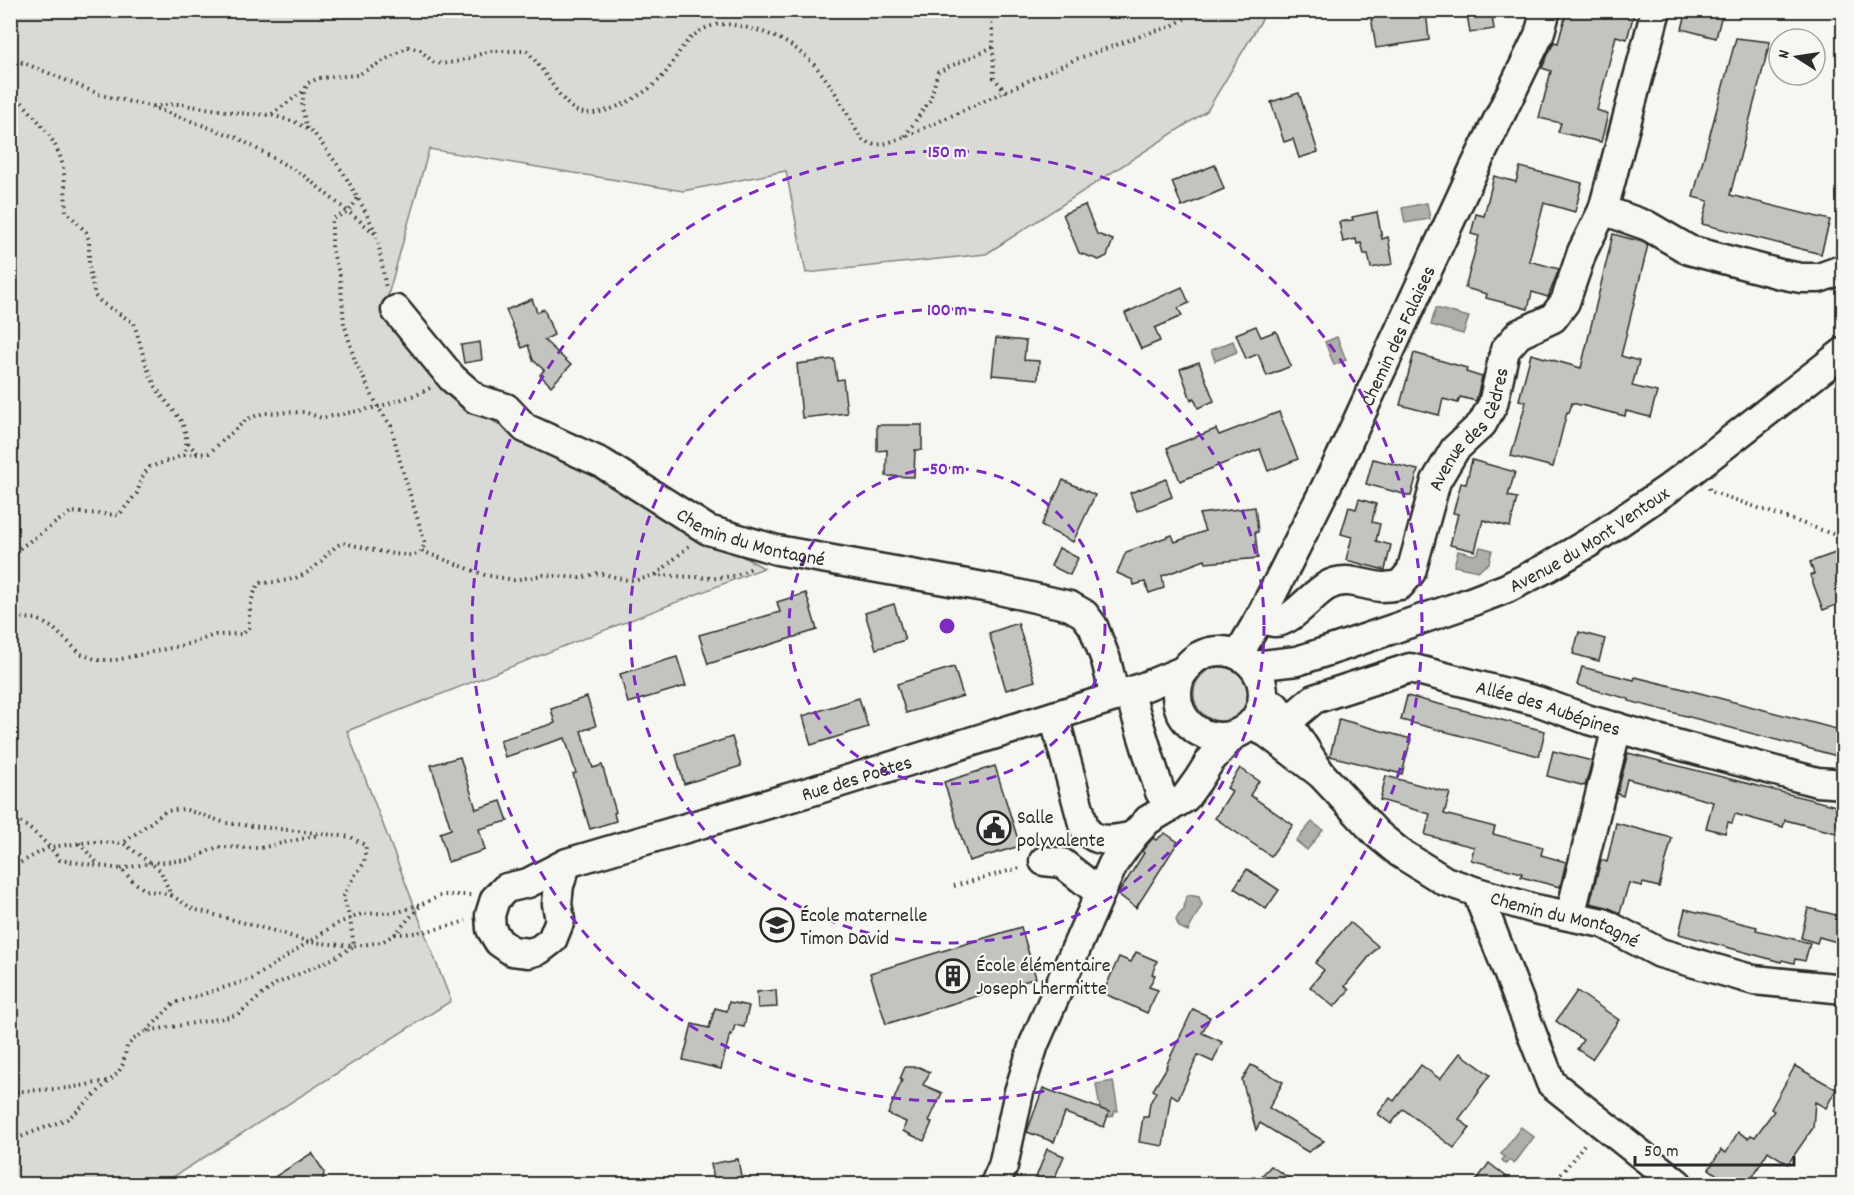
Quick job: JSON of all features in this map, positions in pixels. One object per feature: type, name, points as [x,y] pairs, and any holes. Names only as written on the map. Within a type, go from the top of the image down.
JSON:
[{"type":"street","name":"Chemin des Falaises","points":[[1254,675],[1261,616],[1340,459],[1474,169],[1539,35],[1546,10]]},
{"type":"street","name":"Avenue des Cèdres","points":[[1261,616],[1271,622],[1278,622],[1293,615],[1329,584],[1348,579],[1382,587],[1400,585],[1411,572],[1436,481],[1455,449],[1482,424],[1493,404],[1505,350],[1519,334],[1553,318],[1565,302],[1582,252],[1603,210],[1656,10]]},
{"type":"street","points":[[1603,210],[1648,226],[1689,250],[1780,274],[1801,278],[1819,278],[1844,269]]},
{"type":"street","name":"Chemin du Montagné","points":[[396,310],[452,378],[476,399],[506,408],[525,428],[602,463],[708,530],[777,550],[969,584],[1070,606],[1084,614],[1093,626],[1106,660],[1130,692],[1160,792],[1170,807]]},
{"type":"street","name":"Avenue du Mont Ventoux","points":[[1254,675],[1460,606],[1507,588],[1548,567],[1590,542],[1668,489],[1844,352]]},
{"type":"street","points":[[1241,735],[1195,729],[1187,722],[1181,713],[1181,681],[1193,661],[1203,655],[1226,651],[1254,675]]},
{"type":"street","name":"Allée des Aubépines","points":[[1241,735],[1314,699],[1410,668],[1537,701],[1589,720],[1686,747],[1817,782],[1844,784]]},
{"type":"street","name":"Chemin du Montagné","points":[[1254,675],[1272,703],[1241,735],[1321,774],[1377,834],[1400,853],[1445,881],[1535,909],[1603,923],[1660,953],[1754,980],[1844,989]]},
{"type":"street","name":"Rue des Poètes","points":[[493,907],[506,888],[528,883],[567,863],[812,791],[1130,692],[1181,681]]},
{"type":"street","points":[[1054,716],[1084,827],[1091,836],[1107,839],[1132,836]]},
{"type":"street","points":[[1570,916],[1617,727]]},
{"type":"street","points":[[995,1185],[1003,1166],[1019,1092],[1034,1044],[1113,864],[1132,836],[1148,820],[1185,798],[1198,780],[1241,735]]},
{"type":"street","points":[[1044,861],[1062,863],[1100,893]]},
{"type":"street","points":[[493,907],[491,929],[499,942],[512,951],[529,953],[539,950],[552,940],[560,920],[556,904],[559,885],[567,863]]},
{"type":"street","points":[[1477,892],[1551,1083],[1678,1185]]},
{"type":"path","points":[[993,10],[991,28],[994,37],[994,78],[1006,92]]},
{"type":"path","points":[[307,129],[302,107],[304,91],[308,83],[319,78],[358,75],[408,47],[420,50],[433,62],[442,64],[461,61],[489,51],[527,51],[574,110],[602,111],[622,105],[651,88],[664,75],[680,50],[693,36],[718,23],[727,23],[765,31],[805,54],[834,89],[861,139],[878,146],[905,137],[1074,60],[1170,27],[1200,10]]},
{"type":"path","points":[[905,137],[930,100],[938,72],[993,47]]},
{"type":"path","points":[[10,57],[101,94],[149,106],[238,138],[303,174],[377,235]]},
{"type":"path","points":[[10,69],[25,63]]},
{"type":"path","points":[[10,89],[38,121],[56,147],[63,164],[66,211],[86,232],[89,240],[89,269],[95,297],[134,323],[151,378],[179,415],[188,442],[198,454]]},
{"type":"path","points":[[271,115],[304,91]]},
{"type":"path","points":[[149,106],[177,104],[271,115],[295,122],[313,132],[343,172],[377,235],[387,293],[396,310]]},
{"type":"path","points":[[10,620],[17,618],[37,620],[53,628],[81,654],[98,660],[116,660],[188,644],[215,635],[243,634],[249,628],[255,590],[260,583],[288,582],[316,567],[335,546],[344,543],[404,556],[422,551],[425,543],[391,426],[378,407],[356,361],[344,323],[340,276],[332,250],[332,219],[349,211],[358,198]]},
{"type":"path","points":[[10,552],[20,548],[71,512],[119,515],[137,493],[143,475],[150,467],[184,454],[209,453],[247,419],[264,413],[304,412],[322,418],[378,407],[418,394],[452,378]]},
{"type":"path","points":[[184,454],[188,442]]},
{"type":"path","points":[[1694,469],[1710,490],[1844,538]]},
{"type":"path","points":[[656,575],[708,530]]},
{"type":"path","points":[[422,551],[485,575],[514,580],[543,575],[580,578],[599,573],[627,580],[637,580],[656,575],[715,578],[734,576],[777,550]]},
{"type":"path","points":[[123,843],[166,811],[184,809],[226,823],[351,837],[366,846],[364,863],[352,878],[343,897],[350,919],[354,946]]},
{"type":"path","points":[[10,816],[22,822],[50,847],[60,860],[121,869],[190,860],[217,847],[260,848],[323,834]]},
{"type":"path","points":[[10,868],[50,847],[91,842],[123,843],[160,870],[171,895]]},
{"type":"path","points":[[79,843],[98,865]]},
{"type":"path","points":[[954,886],[1044,861]]},
{"type":"path","points":[[121,869],[145,890],[171,895],[193,909],[309,942],[354,946],[382,942],[395,934],[422,904]]},
{"type":"path","points":[[10,1138],[18,1138],[67,1119],[75,1113],[118,1073],[123,1064],[127,1046],[147,1031],[174,1004],[252,979],[336,924],[362,914],[399,912],[442,895],[466,894],[493,907]]},
{"type":"path","points":[[395,934],[443,928],[493,907]]},
{"type":"path","points":[[147,1031],[238,1014],[276,984],[333,959],[354,946]]},
{"type":"path","points":[[10,1092],[69,1089],[109,1081]]},
{"type":"path","points":[[10,1098],[17,1092]]},
{"type":"path","points":[[1554,1185],[1602,1122]]},
{"type":"shaded area","points":[[10,11],[1267,11],[1207,111],[986,254],[806,273],[786,171],[683,191],[429,149],[385,306],[494,422],[764,568],[347,731],[451,1001],[162,1184],[11,1184]]},
{"type":"shaded area","points":[[1427,203],[1430,219],[1405,223],[1402,208]]},
{"type":"shaded area","points":[[1436,308],[1469,317],[1463,334],[1431,325]]},
{"type":"shaded area","points":[[1337,337],[1346,360],[1334,365],[1325,342]]},
{"type":"shaded area","points":[[1233,341],[1237,352],[1215,361],[1211,350]]},
{"type":"shaded area","points":[[1480,547],[1492,550],[1489,563],[1478,571],[1454,566],[1458,551],[1474,555],[1478,553]]},
{"type":"shaded area","points":[[1216,667],[1226,667],[1236,671],[1244,679],[1248,694],[1244,709],[1236,717],[1226,721],[1216,721],[1206,717],[1198,709],[1194,699],[1194,689],[1198,679],[1206,671]]},
{"type":"shaded area","points":[[1312,822],[1323,830],[1307,850],[1296,841]]},
{"type":"shaded area","points":[[1189,895],[1199,897],[1202,905],[1188,931],[1179,927],[1176,920],[1184,910],[1185,900]]},
{"type":"shaded area","points":[[1113,1081],[1118,1111],[1109,1117],[1101,1114],[1096,1084]]},
{"type":"shaded area","points":[[1521,1127],[1534,1137],[1514,1164],[1509,1160],[1506,1164],[1502,1160],[1505,1157],[1501,1154]]},
{"type":"building","points":[[1370,10],[1426,10],[1429,40],[1376,48]]},
{"type":"building","points":[[1491,10],[1494,29],[1470,33],[1467,14]]},
{"type":"building","points":[[1567,10],[1635,10],[1627,39],[1616,36],[1597,110],[1608,114],[1601,142],[1558,132],[1561,123],[1539,118],[1551,71],[1542,68],[1554,42],[1558,43]]},
{"type":"building","points":[[1687,10],[1723,10],[1716,38],[1682,29]]},
{"type":"building","points":[[1736,38],[1767,42],[1767,53],[1730,195],[1830,220],[1821,254],[1702,224],[1708,201],[1693,197]]},
{"type":"building","points":[[1299,93],[1318,152],[1299,158],[1293,139],[1284,142],[1271,102]]},
{"type":"building","points":[[1215,165],[1224,189],[1182,207],[1172,182]]},
{"type":"building","points":[[1520,167],[1582,183],[1575,212],[1544,203],[1529,261],[1559,269],[1548,297],[1532,292],[1528,309],[1486,298],[1487,294],[1465,288],[1479,236],[1471,234],[1476,214],[1484,216],[1494,176],[1516,182]]},
{"type":"building","points":[[1085,205],[1097,234],[1113,240],[1107,256],[1099,260],[1079,253],[1063,214]]},
{"type":"building","points":[[1377,212],[1382,239],[1388,237],[1393,264],[1371,268],[1368,254],[1364,254],[1361,243],[1357,244],[1356,239],[1343,242],[1339,222]]},
{"type":"building","points":[[1613,234],[1648,245],[1621,356],[1639,361],[1632,386],[1657,392],[1650,417],[1626,411],[1625,416],[1572,403],[1569,413],[1567,412],[1553,467],[1511,456],[1526,402],[1519,400],[1531,354],[1581,368]]},
{"type":"building","points":[[1182,287],[1189,303],[1178,308],[1182,316],[1155,328],[1160,341],[1141,349],[1125,313]]},
{"type":"building","points":[[532,299],[537,312],[544,309],[554,335],[544,340],[571,365],[551,386],[540,375],[544,370],[533,360],[528,345],[522,348],[506,310]]},
{"type":"building","points":[[1256,326],[1261,337],[1276,331],[1291,366],[1267,376],[1258,354],[1246,359],[1236,334]]},
{"type":"building","points":[[996,338],[1026,341],[1024,360],[1039,361],[1038,379],[992,375]]},
{"type":"building","points":[[480,342],[482,360],[464,363],[461,345]]},
{"type":"building","points":[[1414,353],[1467,368],[1466,372],[1482,377],[1476,401],[1460,397],[1458,403],[1443,399],[1439,415],[1400,405]]},
{"type":"building","points":[[834,359],[837,380],[843,379],[847,413],[802,418],[797,364]]},
{"type":"building","points":[[1199,362],[1214,401],[1198,408],[1194,398],[1191,400],[1180,369]]},
{"type":"building","points":[[1279,412],[1298,459],[1268,471],[1260,449],[1180,481],[1167,448],[1216,429],[1219,435]]},
{"type":"building","points":[[877,425],[922,425],[922,450],[915,450],[914,477],[886,476],[887,450],[877,451]]},
{"type":"building","points":[[1373,459],[1418,470],[1411,496],[1366,484]]},
{"type":"building","points":[[1472,460],[1515,472],[1508,496],[1517,498],[1510,527],[1483,520],[1475,551],[1450,545],[1458,514],[1453,513],[1461,483],[1466,484]]},
{"type":"building","points":[[1166,479],[1172,497],[1137,511],[1130,493]]},
{"type":"building","points":[[1063,480],[1095,495],[1073,542],[1041,526]]},
{"type":"building","points":[[1359,499],[1376,504],[1372,522],[1380,524],[1376,541],[1391,545],[1385,570],[1346,560],[1352,537],[1341,534],[1349,507],[1356,509]]},
{"type":"building","points":[[1255,507],[1258,558],[1206,563],[1205,560],[1162,576],[1164,588],[1149,593],[1145,582],[1134,585],[1133,580],[1117,573],[1126,552],[1172,535],[1175,542],[1205,531],[1199,514]]},
{"type":"building","points":[[1059,548],[1078,558],[1070,575],[1051,566]]},
{"type":"building","points":[[1838,552],[1844,567],[1844,602],[1823,610],[1810,575],[1814,574],[1810,562]]},
{"type":"building","points":[[806,593],[817,630],[708,664],[699,635],[780,612],[777,602]]},
{"type":"building","points":[[894,604],[905,640],[876,649],[865,613]]},
{"type":"building","points":[[1018,623],[1035,681],[1006,690],[989,633]]},
{"type":"building","points":[[1579,632],[1605,639],[1599,661],[1573,654]]},
{"type":"building","points":[[677,657],[686,686],[628,703],[620,674]]},
{"type":"building","points":[[954,667],[963,696],[906,713],[897,684]]},
{"type":"building","points":[[1582,667],[1634,680],[1635,677],[1844,731],[1844,747],[1841,757],[1577,685]]},
{"type":"building","points":[[1407,696],[1545,731],[1539,756],[1401,720]]},
{"type":"building","points":[[587,697],[596,726],[581,731],[593,768],[602,765],[616,812],[614,813],[616,821],[590,829],[573,774],[576,773],[565,738],[505,757],[500,740],[555,723],[551,709]]},
{"type":"building","points":[[859,698],[868,727],[811,745],[803,716]]},
{"type":"building","points":[[1339,719],[1411,739],[1402,774],[1330,756]]},
{"type":"building","points":[[732,737],[741,766],[684,784],[676,755]]},
{"type":"building","points":[[1553,751],[1592,761],[1585,786],[1547,776]]},
{"type":"building","points":[[1628,753],[1844,808],[1844,835],[1785,820],[1783,827],[1735,814],[1732,823],[1728,822],[1725,833],[1706,828],[1713,802],[1627,779],[1623,796],[1617,794]]},
{"type":"building","points":[[460,757],[476,809],[501,801],[508,821],[479,829],[485,850],[448,862],[440,833],[451,829],[431,765]]},
{"type":"building","points":[[995,766],[1020,846],[969,861],[944,782]]},
{"type":"building","points":[[1240,768],[1259,781],[1250,795],[1293,825],[1271,856],[1215,818],[1232,791],[1227,788]]},
{"type":"building","points":[[1386,776],[1450,793],[1444,814],[1495,827],[1493,834],[1543,847],[1541,855],[1566,862],[1560,887],[1521,877],[1522,873],[1471,860],[1474,847],[1425,835],[1430,814],[1380,800]]},
{"type":"building","points":[[1616,823],[1672,838],[1659,887],[1643,883],[1642,886],[1629,883],[1620,913],[1590,903],[1601,860],[1607,862]]},
{"type":"building","points":[[1165,833],[1178,842],[1136,908],[1118,894],[1144,853],[1142,851],[1153,838],[1156,840]]},
{"type":"building","points":[[1247,869],[1279,890],[1266,909],[1234,888]]},
{"type":"building","points":[[1808,908],[1844,917],[1844,944],[1819,937],[1817,943],[1801,938]]},
{"type":"building","points":[[1685,909],[1810,943],[1805,961],[1795,959],[1794,963],[1782,960],[1781,962],[1679,934]]},
{"type":"building","points":[[1350,922],[1378,946],[1345,986],[1349,990],[1334,1007],[1310,987],[1324,970],[1315,963]]},
{"type":"building","name":"École élémentaire Joseph Lhermitte","points":[[1021,927],[1036,978],[886,1024],[870,973]]},
{"type":"building","points":[[1136,952],[1157,961],[1152,974],[1155,975],[1149,987],[1158,990],[1147,1013],[1103,993],[1119,957],[1131,962]]},
{"type":"building","points":[[776,990],[777,1007],[758,1008],[757,992]]},
{"type":"building","points":[[1577,991],[1619,1020],[1592,1059],[1577,1049],[1583,1040],[1556,1021]]},
{"type":"building","points":[[729,1002],[749,1006],[744,1027],[735,1025],[732,1035],[730,1034],[721,1069],[683,1060],[692,1024],[709,1028],[715,1008],[727,1011]]},
{"type":"building","points":[[1193,1009],[1210,1017],[1202,1033],[1222,1042],[1213,1062],[1198,1055],[1178,1099],[1171,1094],[1163,1146],[1139,1142],[1143,1117],[1148,1117],[1150,1103],[1156,1092],[1153,1090],[1167,1067]]},
{"type":"building","points":[[1460,1053],[1490,1075],[1459,1119],[1470,1128],[1454,1148],[1403,1109],[1391,1124],[1378,1114],[1390,1098],[1394,1101],[1421,1065],[1440,1079]]},
{"type":"building","points":[[1251,1065],[1283,1082],[1269,1108],[1324,1141],[1308,1152],[1260,1123],[1256,1130],[1242,1080]]},
{"type":"building","points":[[1795,1066],[1836,1089],[1826,1108],[1815,1102],[1813,1128],[1788,1164],[1768,1151],[1748,1185],[1710,1185],[1716,1174],[1709,1169],[1721,1150],[1726,1153],[1738,1132],[1748,1138],[1751,1135],[1755,1137],[1774,1111],[1771,1109]]},
{"type":"building","points":[[905,1067],[919,1067],[930,1072],[923,1085],[942,1093],[929,1121],[932,1122],[924,1141],[903,1131],[906,1122],[888,1114]]},
{"type":"building","points":[[1043,1088],[1109,1112],[1104,1127],[1065,1113],[1054,1142],[1027,1132]]},
{"type":"building","points":[[1047,1149],[1064,1156],[1053,1182],[1035,1180]]},
{"type":"building","points":[[312,1153],[324,1172],[322,1185],[262,1185]]},
{"type":"building","points":[[738,1159],[742,1182],[715,1185],[711,1164]]},
{"type":"building","points":[[1489,1163],[1517,1185],[1473,1185]]},
{"type":"building","points":[[1271,1166],[1299,1185],[1253,1185]]},
{"type":"place","name":"Salle polyvalente","points":[[994,828]]},
{"type":"place","name":"École maternelle Timon David","points":[[777,925]]},
{"type":"place","name":"École élémentaire Joseph Lhermitte","points":[[953,976]]}]
